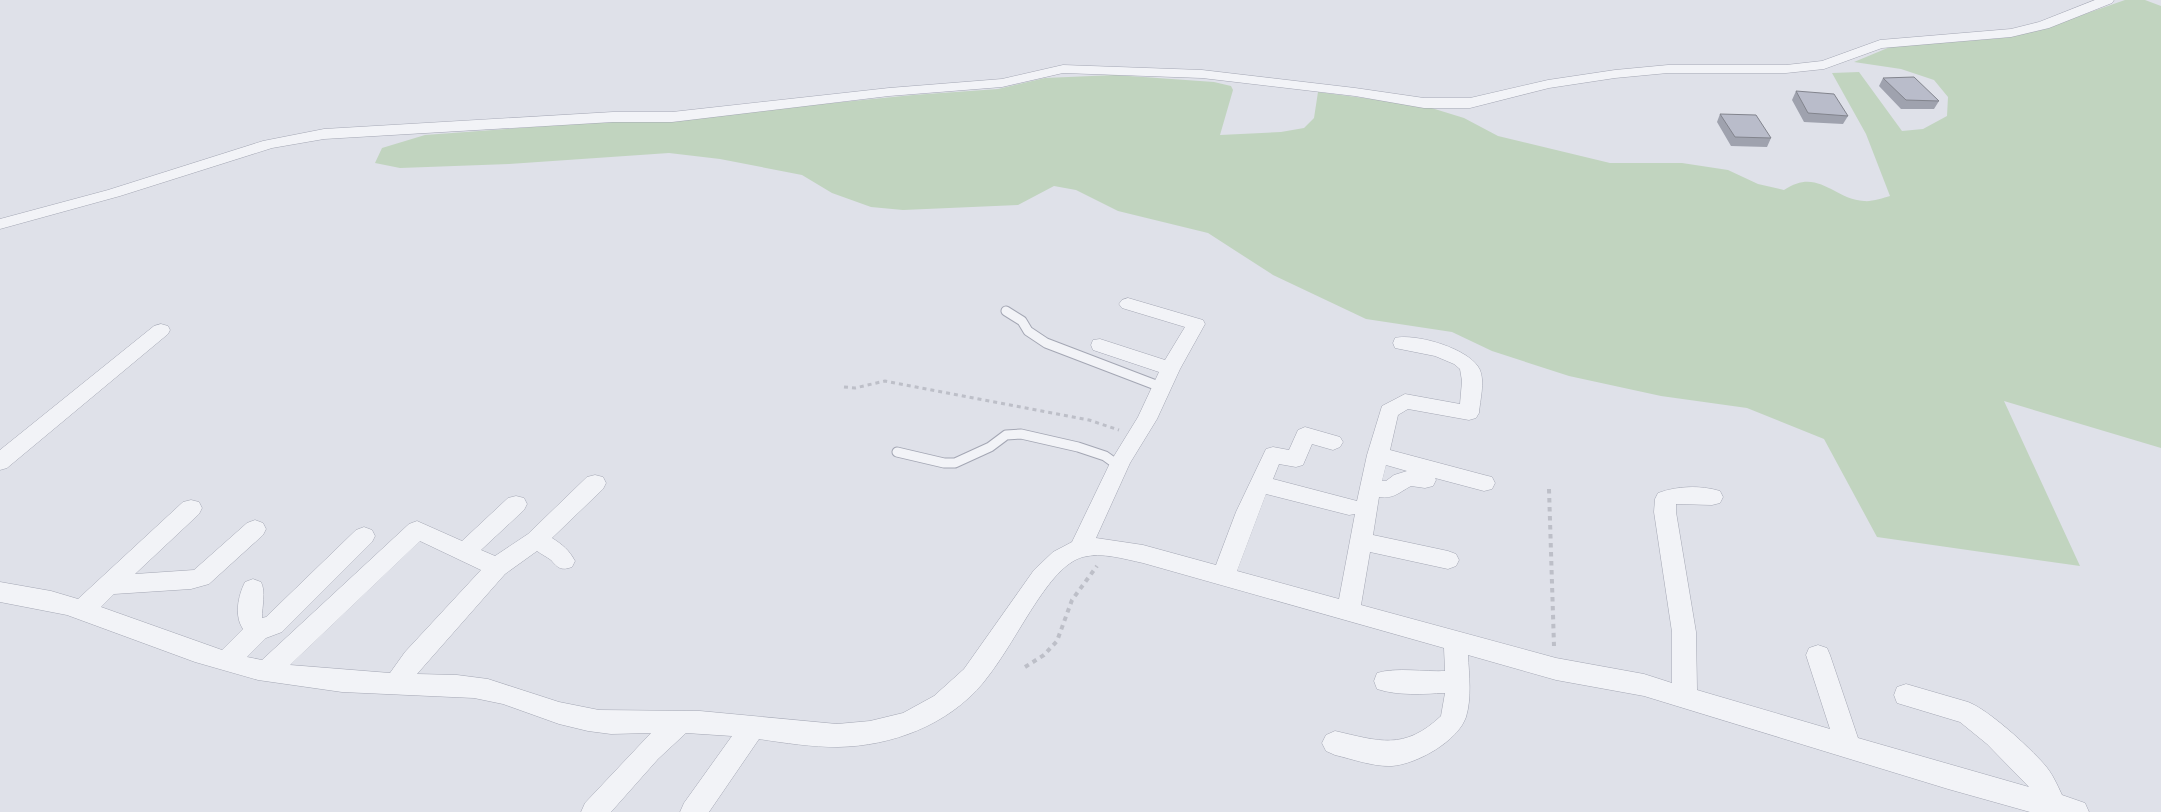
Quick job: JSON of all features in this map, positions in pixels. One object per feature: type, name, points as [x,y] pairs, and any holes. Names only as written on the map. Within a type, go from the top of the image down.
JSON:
[{"type":"street","points":[[0,224],[114,193],[269,144],[324,134],[603,118],[672,117],[889,92],[1002,83],[1063,69],[1202,74],[1354,92],[1424,103],[1484,102],[1524,90],[1573,80],[1659,70],[1695,68],[1786,69],[1824,65],[1880,44],[2031,29],[2107,0]]},
{"type":"street","points":[[1080,548],[1119,466],[1147,419],[1170,369],[1196,324],[1128,304]]},
{"type":"street","points":[[0,462],[161,330]]},
{"type":"street","points":[[1348,612],[1370,488],[1389,411],[1405,401],[1469,413],[1471,371],[1467,363],[1441,351],[1402,343]]},
{"type":"street","points":[[1100,345],[1170,369]]},
{"type":"street","points":[[1223,577],[1259,484],[1273,455],[1296,459],[1306,434],[1333,442]]},
{"type":"street","points":[[1377,455],[1484,483]]},
{"type":"street","points":[[1370,488],[1390,490],[1401,480],[1414,476],[1425,480]]},
{"type":"street","points":[[396,684],[414,659],[497,567],[536,540],[595,483]]},
{"type":"street","points":[[1259,484],[1349,507]]},
{"type":"street","points":[[1685,697],[1684,632],[1665,512],[1666,499],[1676,494],[1712,497]]},
{"type":"street","points":[[464,552],[516,504]]},
{"type":"street","points":[[117,585],[191,508]]},
{"type":"street","points":[[117,585],[191,580],[202,576],[255,529]]},
{"type":"street","points":[[267,671],[417,530],[497,567]]},
{"type":"street","points":[[227,661],[258,630],[274,625],[364,536]]},
{"type":"street","points":[[536,540],[558,552],[564,561]]},
{"type":"street","points":[[1361,541],[1448,560]]},
{"type":"street","points":[[82,610],[117,585],[166,544]]},
{"type":"street","points":[[2,595],[65,604],[227,661],[267,671],[396,684],[471,686],[492,689],[587,720],[604,722],[681,721],[801,733],[848,735],[890,729],[925,716],[942,704],[984,664],[1041,579],[1063,557],[1080,548],[1105,548],[1143,554],[1556,669],[1644,685],[1848,747],[2076,812]]},
{"type":"street","points":[[253,590],[250,604],[250,621],[258,630]]},
{"type":"street","points":[[1336,743],[1392,754],[1416,746],[1436,736],[1453,719],[1456,681],[1456,641]]},
{"type":"street","points":[[1818,656],[1848,747]]},
{"type":"street","points":[[1386,682],[1424,683],[1456,681]]},
{"type":"street","points":[[1906,695],[1968,713],[1996,736],[2035,773],[2046,789],[2052,805]]},
{"type":"street","points":[[594,812],[649,751],[681,721]]},
{"type":"street","points":[[693,812],[753,727]]},
{"type":"lane","points":[[1006,311],[1022,321],[1028,332],[1046,343],[1161,387]]},
{"type":"lane","points":[[897,452],[944,463],[956,463],[990,447],[1006,435],[1020,434],[1088,450],[1106,456],[1119,466]]},
{"type":"path","points":[[844,387],[855,388],[885,381],[1089,420],[1124,432],[1135,438]]},
{"type":"path","points":[[1549,489],[1553,636],[1556,669]]},
{"type":"path","points":[[1026,667],[1044,655],[1057,641],[1072,600],[1088,581],[1105,548]]},
{"type":"green space","points":[[2125,0],[2145,0],[2161,6],[2161,448],[2004,401],[2080,566],[1877,537],[1824,439],[1747,408],[1661,396],[1569,376],[1492,351],[1452,332],[1366,319],[1273,275],[1208,233],[1118,211],[1076,190],[1054,186],[1018,205],[903,210],[871,207],[832,193],[802,175],[720,159],[669,153],[509,164],[400,168],[375,163],[382,148],[425,135],[772,109],[913,95],[998,89],[1045,78],[1115,75],[1214,82],[1231,86],[1233,90],[1220,135],[1281,132],[1304,128],[1314,118],[1318,92],[1425,106],[1464,118],[1498,136],[1610,163],[1682,163],[1728,170],[1758,184],[1784,190],[1796,184],[1816,183],[1853,199],[1870,201],[1890,196],[1866,134],[1832,73],[1859,72],[1902,131],[1923,129],[1947,116],[1948,97],[1934,80],[1901,69],[1854,62],[1890,47],[2002,38],[2042,29]]},
{"type":"building","points":[[1914,77],[1939,101],[1906,100],[1883,78]]},
{"type":"building","points":[[1796,91],[1834,94],[1848,116],[1808,113]]},
{"type":"building","points":[[1720,114],[1756,115],[1771,138],[1735,137]]}]
